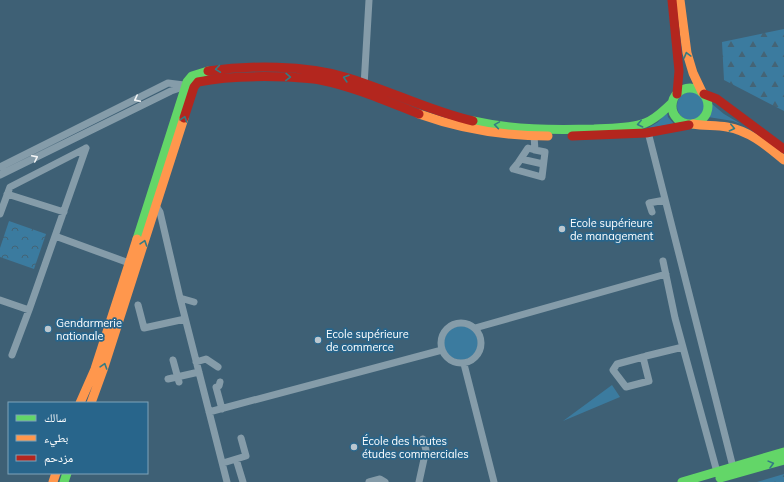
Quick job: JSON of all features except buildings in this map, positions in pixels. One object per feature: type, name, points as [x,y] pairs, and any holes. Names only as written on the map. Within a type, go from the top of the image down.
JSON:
[{"type":"main road","points":[[80,402],[94,369],[151,197],[190,86],[198,82],[244,76],[305,77],[364,88],[450,115],[478,122],[515,128],[543,130],[593,129],[636,125],[649,121],[672,103],[677,94],[679,71],[672,0]]},
{"type":"main road","points":[[364,88],[434,119],[461,127],[514,136],[598,136],[673,129],[699,122],[708,113],[709,106],[708,100],[693,73],[687,54],[680,0]]},
{"type":"main road","points":[[91,402],[157,206],[190,86]]},
{"type":"main road","points":[[677,94],[682,90],[696,88],[717,99],[784,149]]},
{"type":"main road","points":[[672,103],[674,115],[683,123],[726,126],[737,129],[748,134],[784,160]]},
{"type":"main road","points":[[682,482],[784,452]]},
{"type":"main road","points":[[706,482],[784,460]]},
{"type":"street","points":[[364,88],[369,0]]},
{"type":"street","points":[[0,167],[168,83],[190,86]]},
{"type":"street","points":[[0,175],[171,91],[190,86]]},
{"type":"street","points":[[648,132],[733,467],[726,476]]},
{"type":"street","points":[[534,136],[535,150]]},
{"type":"street","points":[[0,214],[10,187],[86,148],[12,355]]},
{"type":"street","points":[[528,148],[535,150],[545,152],[542,177],[513,169],[528,148]]},
{"type":"street","points":[[521,159],[543,164]]},
{"type":"street","points":[[7,194],[64,212]]},
{"type":"street","points":[[151,197],[160,212],[185,319],[227,482]]},
{"type":"street","points":[[652,212],[649,203],[665,200]]},
{"type":"street","points":[[55,236],[105,257],[129,263]]},
{"type":"street","points":[[663,261],[683,347],[717,472]]},
{"type":"street","points":[[475,328],[666,274]]},
{"type":"street","points":[[180,298],[194,302]]},
{"type":"street","points":[[0,300],[29,310]]},
{"type":"street","points":[[138,305],[144,328],[185,319]]},
{"type":"street","points":[[464,323],[475,328],[481,338],[481,349],[474,359],[464,364],[453,362],[448,359],[442,350],[442,338],[444,332],[453,325],[464,323]]},
{"type":"street","points":[[643,357],[649,381],[626,388],[613,370],[617,364],[643,357],[683,347]]},
{"type":"street","points":[[209,412],[442,350]]},
{"type":"street","points":[[196,362],[206,359],[218,367]]},
{"type":"street","points":[[173,360],[178,380]]},
{"type":"street","points":[[464,364],[494,482]]},
{"type":"street","points":[[168,379],[178,380],[199,372]]},
{"type":"street","points":[[220,382],[219,386],[216,387],[222,409]]},
{"type":"street","points":[[222,463],[246,456],[241,438]]},
{"type":"street","points":[[419,482],[426,450],[423,439]]},
{"type":"street","points":[[236,459],[243,482]]},
{"type":"street","points":[[368,482],[380,479],[385,482]]},
{"type":"green space","points":[[784,29],[784,111],[724,80],[722,42]]},
{"type":"green space","points":[[691,92],[701,96],[705,106],[701,116],[691,120],[681,116],[677,106],[681,96]]},
{"type":"green space","points":[[712,104],[724,114],[741,124],[733,121],[708,117],[712,109]]},
{"type":"green space","points":[[667,112],[668,117],[674,124],[648,128],[658,122]]},
{"type":"green space","points":[[9,221],[46,234],[34,269],[0,257],[0,248]]},
{"type":"green space","points":[[458,326],[464,326],[468,327],[475,333],[478,343],[477,350],[471,357],[464,360],[458,360],[454,359],[447,353],[444,346],[444,340],[445,336],[451,329]]},
{"type":"green space","points":[[612,385],[620,397],[563,421]]},
{"type":"green space","points":[[784,474],[784,482],[757,482]]},
{"type":"traffic: fast","points":[[137,239],[187,82],[192,76],[208,71]]},
{"type":"traffic: fast","points":[[694,88],[703,93],[707,99],[708,106],[707,113],[703,119],[694,124],[686,124],[677,119],[673,113],[672,102],[677,93],[683,89],[694,88]]},
{"type":"traffic: fast","points":[[473,121],[533,129],[620,128],[639,125],[649,121],[660,114],[672,103]]},
{"type":"traffic: fast","points":[[682,482],[784,452]]},
{"type":"traffic: fast","points":[[720,478],[784,460]]},
{"type":"traffic: fast","points":[[64,482],[67,474]]},
{"type":"traffic: slow","points":[[680,0],[687,53],[693,73],[702,92]]},
{"type":"traffic: slow","points":[[419,114],[451,124],[482,131],[515,135],[548,136]]},
{"type":"traffic: slow","points":[[91,402],[184,118]]},
{"type":"traffic: slow","points":[[693,124],[727,127],[743,132],[758,140],[784,160]]},
{"type":"traffic: slow","points":[[80,402],[95,369],[137,239]]},
{"type":"traffic: slow","points":[[53,482],[56,474]]},
{"type":"traffic: jam","points":[[672,0],[679,71],[677,94]]},
{"type":"traffic: jam","points":[[208,71],[277,67],[329,73],[361,82],[441,112],[473,121]]},
{"type":"traffic: jam","points":[[184,118],[194,87],[198,82],[253,77],[287,77],[320,80],[358,90],[419,114]]},
{"type":"traffic: jam","points":[[704,94],[717,99],[784,149]]},
{"type":"traffic: jam","points":[[572,136],[646,133],[689,125]]},
{"type":"place","name":"Ecole supérieure de management","points":[[562,229]]},
{"type":"place","name":"Gendarmerie nationale","points":[[48,329]]},
{"type":"place","name":"Ecole supérieure de commerce","points":[[318,340]]},
{"type":"place","name":"École des hautes études commerciales","points":[[354,447]]}]
